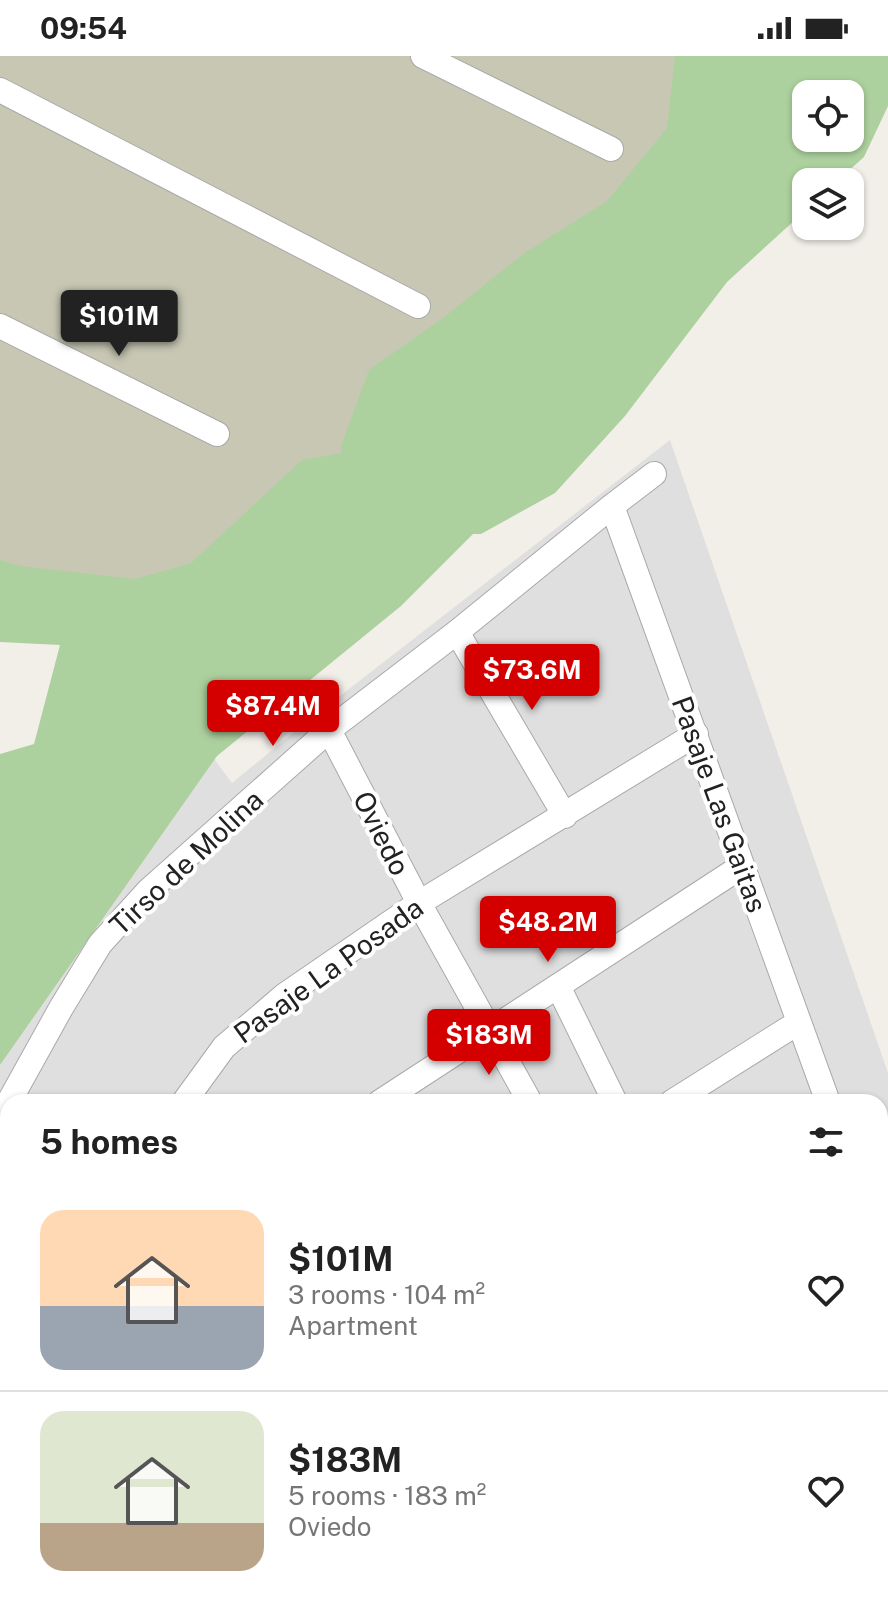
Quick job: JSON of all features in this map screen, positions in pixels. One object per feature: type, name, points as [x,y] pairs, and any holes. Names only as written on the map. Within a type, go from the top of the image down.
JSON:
[{"type":"street","points":[[423,56],[611,149]]},
{"type":"street","points":[[0,90],[418,306]]},
{"type":"street","points":[[0,326],[217,434]]},
{"type":"street","name":"Tirso de Molina","points":[[13,1094],[100,944],[148,891],[329,730],[654,474]]},
{"type":"street","name":"Pasaje Las Gaitas","points":[[612,506],[825,1094]]},
{"type":"street","points":[[457,632],[565,816]]},
{"type":"street","name":"Oviedo","points":[[329,730],[419,903],[526,1094]]},
{"type":"street","name":"Pasaje La Posada","points":[[194,1094],[224,1047],[285,995],[419,903],[696,734]]},
{"type":"street","points":[[392,1094],[742,866]]},
{"type":"street","points":[[558,986],[611,1094]]},
{"type":"street","points":[[685,1094],[799,1022]]},
{"type":"shaded area","points":[[0,56],[784,56],[323,587],[0,578]]},
{"type":"shaded area","points":[[670,440],[888,1073],[888,1094],[0,1094],[0,938],[201,741],[232,783]]},
{"type":"green space","points":[[675,56],[888,56],[888,106],[864,157],[852,168],[792,168],[792,223],[727,282],[625,416],[555,493],[481,534],[473,534],[401,606],[217,756],[0,1065],[0,754],[34,744],[60,645],[0,642],[0,560],[20,566],[135,579],[191,563],[302,460],[341,453],[369,370],[443,318],[523,254],[607,201],[667,128]]}]
